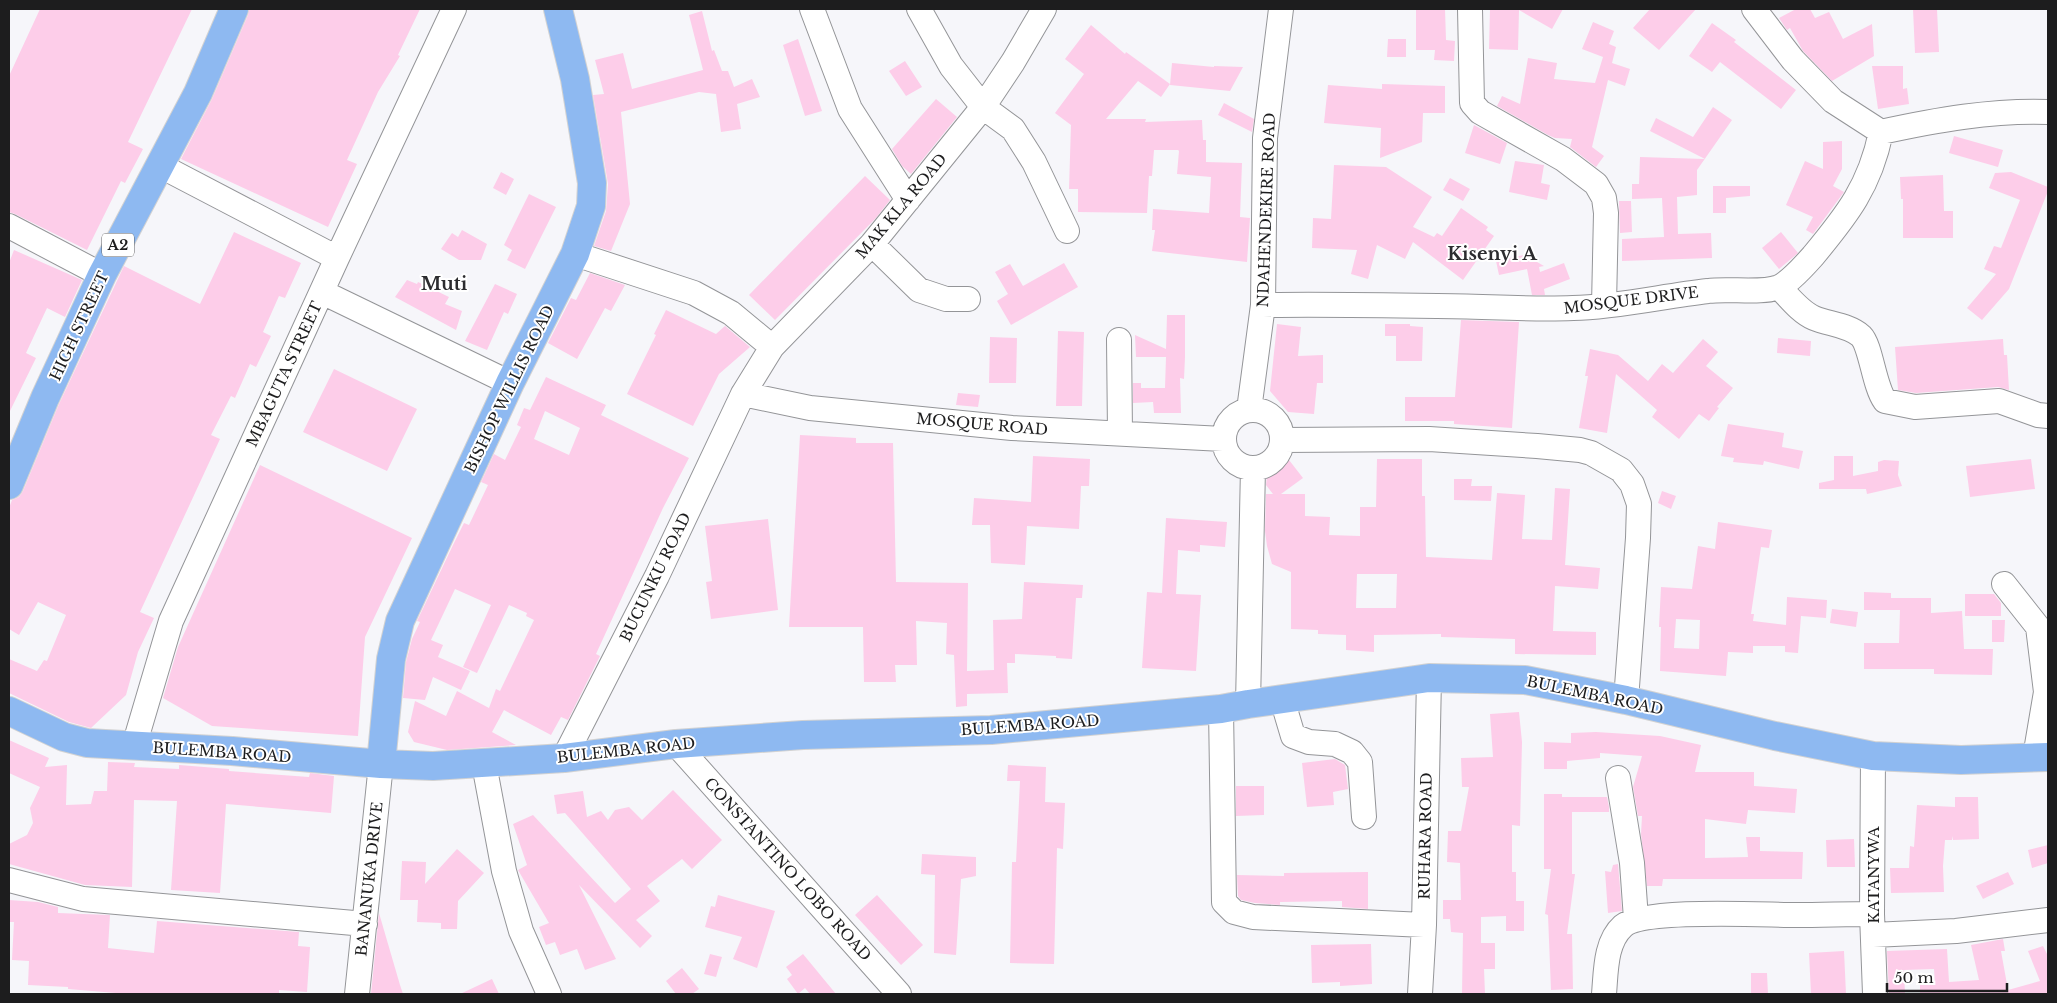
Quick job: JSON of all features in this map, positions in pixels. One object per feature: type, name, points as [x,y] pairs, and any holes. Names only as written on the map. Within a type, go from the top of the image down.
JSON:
[{"type":"main road","name":"HIGH STREET","points":[[9,485],[45,398],[102,275],[198,93],[234,9]]},
{"type":"main road","name":"BISHOP WILLIS ROAD","points":[[381,764],[391,659],[400,621],[510,383],[575,254],[590,206],[592,184],[575,79],[558,9]]},
{"type":"main road","name":"BULEMBA ROAD","points":[[9,711],[64,738],[87,743],[232,751],[381,764],[433,766],[564,758],[676,744],[803,734],[991,730],[1222,709],[1429,678],[1525,680],[1626,700],[1775,736],[1873,756],[1961,760],[2042,757]]},
{"type":"street","name":"MBAGUTA STREET","points":[[134,746],[171,621],[337,258],[454,9]]},
{"type":"street","points":[[812,9],[850,109],[908,200]]},
{"type":"street","points":[[919,9],[951,66],[983,107],[1013,129],[1034,162],[1067,230]]},
{"type":"street","name":"MAK KLA ROAD","points":[[743,394],[772,347],[872,244],[983,107],[1013,62],[1044,9]]},
{"type":"street","name":"NDAHENDEKIRE ROAD","points":[[1249,410],[1263,305],[1265,138],[1281,9]]},
{"type":"street","points":[[1470,9],[1472,102],[1480,112],[1563,159],[1596,184],[1604,198],[1606,212],[1604,305]]},
{"type":"street","points":[[1754,9],[1792,60],[1833,102],[1881,132],[1932,121],[2021,111],[2048,112]]},
{"type":"street","points":[[2021,111],[2048,95]]},
{"type":"street","points":[[1881,132],[1876,159],[1861,192],[1837,227],[1802,268],[1780,287],[1805,313],[1813,318],[1859,335],[1863,340],[1880,394],[1885,401],[1915,407],[1999,400],[2038,415],[2048,416]]},
{"type":"street","points":[[159,166],[337,258]]},
{"type":"street","points":[[9,226],[102,275]]},
{"type":"street","points":[[872,244],[919,290],[946,299],[968,299]]},
{"type":"street","points":[[575,254],[694,293],[731,313],[772,347]]},
{"type":"street","name":"MOSQUE DRIVE","points":[[1263,305],[1437,306],[1534,309],[1604,305],[1718,289],[1757,290],[1780,287]]},
{"type":"street","points":[[322,292],[510,383]]},
{"type":"street","points":[[1119,340],[1120,433]]},
{"type":"street","name":"MOSQUE ROAD","points":[[743,394],[810,408],[1012,428],[1223,439]]},
{"type":"street","name":"BUCUNKU ROAD","points":[[564,758],[657,576],[743,394]]},
{"type":"street","points":[[1249,410],[1261,411],[1270,415],[1277,422],[1282,440],[1276,457],[1262,467],[1253,468],[1244,467],[1236,463],[1229,456],[1223,439],[1229,422],[1235,416],[1249,410]]},
{"type":"street","points":[[1282,440],[1429,439],[1537,446],[1591,453],[1616,467],[1632,484],[1639,504],[1626,700]]},
{"type":"street","points":[[1248,704],[1253,468]]},
{"type":"street","points":[[2004,584],[2038,628],[2046,692],[2042,757]]},
{"type":"street","name":"RUHARA ROAD","points":[[1420,994],[1424,925],[1429,678]]},
{"type":"street","points":[[1282,699],[1293,736],[1309,742],[1335,744],[1352,752],[1360,762],[1364,817]]},
{"type":"street","points":[[1222,709],[1224,902],[1234,912],[1253,917],[1424,925]]},
{"type":"street","name":"CONSTANTINO LOBO ROAD","points":[[676,744],[899,994]]},
{"type":"street","name":"KATANYWA","points":[[1873,756],[1875,994]]},
{"type":"street","name":"BANANUKA DRIVE","points":[[357,994],[381,764]]},
{"type":"street","points":[[484,764],[504,871],[521,931],[549,994]]},
{"type":"street","points":[[1618,778],[1632,863],[1636,919]]},
{"type":"street","points":[[9,880],[83,899],[364,924]]},
{"type":"street","points":[[1604,994],[1608,959],[1614,936],[1624,925],[1636,919],[1690,914],[1873,924],[1956,931],[2048,920]]},
{"type":"building","points":[[40,9],[192,9],[128,142],[143,149],[125,183],[121,181],[87,250],[9,212],[9,76]]},
{"type":"building","points":[[249,9],[420,9],[398,55],[400,56],[378,92],[347,160],[357,164],[328,227],[181,159],[212,99]]},
{"type":"building","points":[[1416,9],[1445,9],[1446,40],[1455,41],[1454,61],[1434,60],[1435,50],[1416,50]]},
{"type":"building","points":[[1490,9],[1563,9],[1552,29],[1519,10],[1518,50],[1489,49]]},
{"type":"building","points":[[1650,9],[1696,9],[1659,50],[1633,28]]},
{"type":"building","points":[[1796,9],[1810,9],[1815,18],[1829,12],[1843,39],[1872,24],[1874,56],[1832,81],[1803,51],[1790,28],[1787,30],[1779,18]]},
{"type":"building","points":[[1913,9],[1937,9],[1939,52],[1915,53]]},
{"type":"building","points":[[702,11],[712,51],[714,50],[722,71],[728,71],[734,87],[752,79],[760,97],[737,104],[741,129],[721,132],[716,94],[699,92],[621,112],[630,204],[611,251],[594,246],[606,211],[608,184],[593,95],[604,94],[595,60],[623,53],[632,89],[703,70],[689,15]]},
{"type":"building","points":[[1593,22],[1614,31],[1609,44],[1616,47],[1612,63],[1630,69],[1625,86],[1608,80],[1592,147],[1604,156],[1596,167],[1570,147],[1572,139],[1555,138],[1548,135],[1497,106],[1502,96],[1520,104],[1528,58],[1557,63],[1554,79],[1595,83],[1603,57],[1582,49]]},
{"type":"building","points":[[1712,23],[1736,40],[1734,42],[1796,90],[1781,109],[1720,62],[1712,72],[1689,56]]},
{"type":"building","points":[[1091,25],[1125,54],[1126,52],[1170,84],[1161,97],[1138,81],[1106,119],[1146,119],[1145,122],[1202,120],[1203,140],[1206,140],[1206,162],[1242,163],[1240,217],[1250,218],[1247,262],[1152,251],[1155,230],[1152,230],[1153,209],[1209,213],[1211,177],[1177,174],[1178,150],[1154,150],[1152,176],[1149,176],[1147,213],[1078,212],[1078,189],[1069,189],[1071,125],[1055,113],[1084,74],[1065,59]]},
{"type":"building","points":[[798,39],[822,111],[805,116],[783,45]]},
{"type":"building","points":[[1388,39],[1406,39],[1406,57],[1387,57]]},
{"type":"building","points":[[905,61],[922,87],[906,96],[889,71]]},
{"type":"building","points":[[1172,63],[1214,67],[1243,67],[1230,91],[1170,85]]},
{"type":"building","points":[[1872,66],[1903,66],[1903,89],[1907,88],[1909,104],[1878,109]]},
{"type":"building","points":[[1382,84],[1445,86],[1445,113],[1423,113],[1422,142],[1380,158],[1381,128],[1324,123],[1328,85],[1382,89]]},
{"type":"building","points":[[936,99],[957,117],[911,174],[902,166],[892,149]]},
{"type":"building","points":[[1224,103],[1254,119],[1252,132],[1218,115]]},
{"type":"building","points":[[1713,107],[1732,120],[1705,159],[1650,131],[1656,118],[1693,137]]},
{"type":"building","points":[[1474,125],[1507,143],[1500,164],[1465,153]]},
{"type":"building","points":[[1954,136],[2003,150],[1998,167],[1949,153]]},
{"type":"building","points":[[1842,141],[1842,169],[1833,186],[1844,192],[1813,234],[1806,230],[1813,217],[1786,205],[1805,161],[1823,169],[1823,142]]},
{"type":"building","points":[[1640,157],[1705,159],[1697,170],[1697,195],[1677,197],[1678,234],[1711,233],[1712,258],[1622,261],[1622,239],[1664,237],[1662,198],[1632,199],[1632,184],[1639,184]]},
{"type":"building","points":[[1515,161],[1544,165],[1541,183],[1550,185],[1547,200],[1509,192]]},
{"type":"building","points":[[1334,165],[1386,167],[1432,197],[1413,227],[1434,237],[1437,233],[1442,236],[1461,208],[1488,227],[1486,230],[1494,236],[1463,280],[1413,242],[1405,259],[1377,245],[1368,279],[1351,274],[1357,250],[1312,248],[1313,218],[1331,219]]},
{"type":"building","points":[[501,172],[514,179],[506,195],[493,188]]},
{"type":"building","points":[[2011,172],[2048,187],[2048,191],[2009,289],[1982,320],[1967,308],[1996,274],[1984,269],[1994,246],[2001,248],[2020,200],[1989,188],[1995,173]]},
{"type":"building","points":[[1943,175],[1944,211],[1953,211],[1953,238],[1903,238],[1903,199],[1901,199],[1900,177]]},
{"type":"building","points":[[865,176],[890,200],[876,218],[775,320],[749,295]]},
{"type":"building","points":[[1450,178],[1470,189],[1463,201],[1443,190]]},
{"type":"building","points":[[1713,186],[1750,186],[1750,196],[1726,198],[1726,213],[1713,213]]},
{"type":"building","points":[[529,194],[556,207],[525,269],[507,260],[512,250],[504,245]]},
{"type":"building","points":[[1619,201],[1631,201],[1632,232],[1620,233]]},
{"type":"building","points":[[462,230],[487,244],[481,260],[459,260],[441,249],[452,233],[458,237]]},
{"type":"building","points":[[234,232],[301,263],[285,298],[279,296],[263,332],[271,336],[256,367],[250,364],[235,398],[231,396],[211,435],[220,439],[140,612],[154,618],[138,652],[126,695],[91,728],[69,722],[9,693],[9,659],[37,671],[44,660],[47,661],[66,615],[38,602],[19,635],[9,629],[9,508],[12,500],[19,497],[23,491],[59,404],[124,266],[200,304]]},
{"type":"building","points":[[1781,232],[1798,253],[1779,269],[1762,248]]},
{"type":"building","points":[[14,250],[82,280],[65,317],[47,308],[26,353],[36,358],[9,413],[9,263]]},
{"type":"building","points":[[1523,254],[1544,266],[1539,267],[1540,272],[1564,263],[1570,279],[1544,289],[1545,295],[1532,295],[1527,269],[1499,275],[1496,261]]},
{"type":"building","points":[[1064,263],[1078,287],[1011,325],[997,301],[1008,294],[995,272],[1010,264],[1023,286]]},
{"type":"building","points":[[590,273],[625,285],[611,311],[605,308],[577,359],[548,343],[571,298],[576,300]]},
{"type":"building","points":[[407,280],[417,284],[418,282],[449,297],[445,304],[462,311],[456,330],[395,297]]},
{"type":"building","points":[[495,284],[517,294],[508,314],[504,312],[487,350],[465,341]]},
{"type":"building","points":[[666,310],[716,334],[725,326],[750,347],[719,374],[693,426],[627,394]]},
{"type":"building","points":[[1167,315],[1185,315],[1184,379],[1180,378],[1181,413],[1154,413],[1153,402],[1133,403],[1133,383],[1141,383],[1141,388],[1165,388],[1166,357],[1136,357],[1135,335],[1166,349]]},
{"type":"building","points":[[1461,320],[1519,322],[1512,428],[1454,424],[1454,421],[1405,421],[1405,397],[1455,397]]},
{"type":"building","points":[[1277,324],[1301,327],[1298,356],[1323,355],[1323,383],[1317,383],[1314,414],[1288,412],[1270,391]]},
{"type":"building","points":[[1385,324],[1410,324],[1410,326],[1423,327],[1422,361],[1396,361],[1396,336],[1385,336]]},
{"type":"building","points":[[1058,331],[1084,332],[1082,406],[1056,406]]},
{"type":"building","points":[[990,337],[1017,338],[1016,383],[989,383]]},
{"type":"building","points":[[1778,338],[1811,341],[1810,356],[1777,353]]},
{"type":"building","points":[[1703,339],[1718,352],[1706,366],[1733,388],[1717,407],[1719,408],[1709,421],[1699,414],[1679,439],[1652,417],[1657,410],[1616,374],[1607,433],[1579,428],[1588,376],[1585,376],[1590,349],[1618,355],[1648,381],[1662,364],[1673,373]]},
{"type":"building","points":[[2003,339],[2004,355],[2007,355],[2009,390],[1998,387],[1916,393],[1898,390],[1895,347]]},
{"type":"building","points":[[334,369],[417,409],[387,471],[303,432]]},
{"type":"building","points":[[546,377],[606,405],[601,415],[689,458],[663,508],[596,654],[600,656],[568,720],[561,717],[551,735],[504,710],[492,732],[516,745],[447,750],[414,742],[408,732],[415,701],[446,716],[457,691],[489,708],[496,689],[500,691],[534,620],[526,616],[527,613],[509,605],[477,673],[463,667],[491,605],[455,589],[431,640],[443,645],[438,657],[470,671],[461,690],[433,677],[425,700],[403,698],[406,662],[412,639],[420,622],[417,621],[464,523],[469,525],[488,485],[481,482],[494,454],[505,460],[521,427],[517,425],[524,408],[530,410]],"holes":[[[545,411],[580,428],[569,455],[534,439]]]},
{"type":"building","points":[[958,393],[980,395],[978,407],[956,405]]},
{"type":"building","points":[[1728,424],[1784,433],[1782,447],[1803,451],[1799,469],[1764,461],[1763,465],[1733,462],[1734,458],[1721,456]]},
{"type":"building","points":[[800,435],[856,438],[856,443],[893,443],[896,582],[968,583],[967,671],[994,670],[993,620],[1022,619],[1024,582],[1083,585],[1082,598],[1076,598],[1072,659],[1056,658],[1056,656],[1015,654],[1015,663],[1007,663],[1008,693],[967,694],[967,706],[956,707],[954,655],[946,654],[947,623],[916,621],[917,665],[895,665],[896,682],[864,682],[863,627],[789,627]]},
{"type":"building","points":[[1033,456],[1090,459],[1089,486],[1081,486],[1079,529],[1027,526],[1025,565],[991,563],[990,525],[972,525],[974,498],[1031,502]]},
{"type":"building","points":[[1834,456],[1853,456],[1853,476],[1878,471],[1878,462],[1884,460],[1899,461],[1898,475],[1902,486],[1867,494],[1866,489],[1819,489],[1819,483],[1834,480]]},
{"type":"building","points":[[1377,459],[1422,459],[1422,496],[1425,496],[1426,557],[1492,560],[1497,493],[1525,495],[1522,539],[1552,540],[1555,488],[1570,489],[1565,565],[1600,568],[1598,589],[1555,586],[1553,631],[1596,632],[1596,655],[1515,654],[1515,639],[1441,637],[1441,634],[1374,635],[1374,652],[1346,650],[1346,635],[1318,634],[1318,630],[1291,629],[1291,572],[1272,564],[1267,546],[1265,531],[1266,494],[1273,494],[1266,485],[1267,476],[1289,460],[1303,478],[1281,494],[1305,494],[1305,516],[1330,517],[1329,535],[1360,536],[1360,507],[1376,507]],"holes":[[[1357,574],[1397,574],[1396,608],[1356,608]]]},
{"type":"building","points":[[2031,459],[2035,489],[1970,497],[1966,466]]},
{"type":"building","points":[[260,465],[412,538],[365,637],[358,736],[212,726],[163,698],[178,647]]},
{"type":"building","points":[[1454,479],[1472,479],[1471,486],[1492,486],[1491,501],[1454,500]]},
{"type":"building","points":[[1662,491],[1676,496],[1671,509],[1658,503]]},
{"type":"building","points":[[1166,518],[1227,522],[1225,547],[1200,545],[1200,552],[1178,550],[1176,594],[1201,595],[1196,671],[1142,668],[1147,592],[1162,593]]},
{"type":"building","points":[[768,519],[778,610],[711,619],[706,582],[712,581],[705,526]]},
{"type":"building","points":[[1718,522],[1772,530],[1769,548],[1761,547],[1751,614],[1754,614],[1753,621],[1786,625],[1787,597],[1827,600],[1826,618],[1801,616],[1798,653],[1785,652],[1785,646],[1753,646],[1753,653],[1728,652],[1726,676],[1660,671],[1661,627],[1659,627],[1661,587],[1692,589],[1698,546],[1715,549]],"holes":[[[1676,619],[1700,620],[1699,649],[1674,648]]]},
{"type":"building","points":[[1864,592],[1891,593],[1891,598],[1931,598],[1931,613],[1962,611],[1964,649],[1993,649],[1992,675],[1934,674],[1934,669],[1864,669],[1864,643],[1899,643],[1900,610],[1864,610]]},
{"type":"building","points":[[1965,594],[1994,594],[2001,603],[2001,616],[1965,616]]},
{"type":"building","points":[[1832,609],[1858,612],[1856,627],[1830,623]]},
{"type":"building","points":[[1992,620],[2005,620],[2004,642],[1992,642]]},
{"type":"building","points":[[1519,712],[1522,742],[1520,826],[1512,825],[1512,872],[1516,872],[1516,901],[1524,901],[1524,931],[1506,931],[1506,916],[1481,917],[1481,943],[1495,943],[1495,969],[1484,969],[1485,994],[1462,994],[1463,933],[1451,932],[1450,919],[1443,919],[1443,900],[1461,900],[1460,863],[1447,862],[1448,831],[1461,831],[1469,787],[1462,787],[1461,758],[1493,757],[1490,714]]},
{"type":"building","points":[[1596,732],[1660,736],[1701,745],[1695,772],[1754,772],[1754,786],[1797,789],[1795,813],[1748,810],[1746,824],[1705,819],[1705,858],[1748,857],[1746,837],[1760,837],[1760,851],[1803,852],[1802,879],[1663,879],[1662,886],[1647,886],[1641,834],[1642,816],[1638,816],[1633,787],[1642,756],[1600,753],[1600,758],[1567,761],[1567,769],[1544,769],[1544,742],[1571,743],[1571,733]]},
{"type":"building","points":[[9,740],[49,758],[45,767],[67,765],[66,805],[91,804],[94,791],[107,791],[108,762],[135,763],[134,767],[179,769],[179,765],[309,777],[310,773],[334,776],[331,813],[226,804],[220,893],[171,890],[177,801],[134,800],[132,887],[85,885],[9,864],[9,844],[27,835],[33,823],[30,808],[40,787],[9,773]]},
{"type":"building","points":[[1335,759],[1345,765],[1348,789],[1333,792],[1334,805],[1307,807],[1302,763]]},
{"type":"building","points":[[1008,765],[1046,767],[1045,802],[1065,803],[1063,849],[1057,848],[1054,964],[1010,963],[1012,862],[1016,862],[1020,781],[1007,781]]},
{"type":"building","points":[[1236,786],[1264,786],[1264,815],[1236,816]]},
{"type":"building","points":[[673,790],[722,840],[692,869],[682,859],[647,886],[660,901],[636,920],[652,936],[640,948],[579,885],[616,959],[585,970],[577,949],[560,955],[555,942],[546,945],[539,927],[549,923],[518,870],[527,865],[513,824],[533,815],[615,903],[631,889],[565,813],[557,814],[554,795],[583,791],[587,817],[601,811],[608,820],[615,810],[629,807],[642,820]]},
{"type":"building","points":[[1544,794],[1562,794],[1562,797],[1607,797],[1609,807],[1609,812],[1572,812],[1572,874],[1575,874],[1567,934],[1572,934],[1573,989],[1551,990],[1548,915],[1545,914],[1551,869],[1544,869]]},
{"type":"building","points":[[1955,797],[1978,797],[1979,839],[1953,840],[1952,836],[1952,840],[1945,840],[1944,892],[1891,893],[1890,868],[1909,868],[1910,846],[1914,847],[1917,805],[1955,807]]},
{"type":"building","points":[[1854,839],[1855,867],[1827,867],[1826,840]]},
{"type":"building","points":[[2048,845],[2048,863],[2032,868],[2028,850]]},
{"type":"building","points":[[457,849],[484,873],[458,901],[457,929],[441,929],[441,923],[417,922],[418,900],[400,900],[402,861],[426,862],[425,884]]},
{"type":"building","points":[[922,854],[976,857],[976,876],[961,879],[956,955],[934,953],[935,875],[921,874]]},
{"type":"building","points":[[1618,864],[1622,911],[1608,913],[1605,871],[1611,872],[1613,865]]},
{"type":"building","points":[[1368,872],[1368,909],[1342,907],[1342,901],[1280,902],[1280,905],[1241,900],[1238,896],[1237,875],[1284,876],[1284,873]]},
{"type":"building","points":[[2008,872],[2014,884],[1983,899],[1976,886]]},
{"type":"building","points":[[718,895],[775,911],[757,968],[733,959],[742,937],[705,927],[711,906],[715,907]]},
{"type":"building","points":[[877,895],[923,945],[901,965],[855,915]]},
{"type":"building","points":[[9,900],[38,902],[58,907],[58,913],[110,915],[108,948],[154,953],[157,921],[299,932],[298,946],[310,947],[307,992],[279,990],[279,994],[128,994],[68,989],[68,987],[28,985],[29,961],[12,960],[14,922],[9,922]]},
{"type":"building","points":[[379,913],[400,985],[403,994],[371,994]]},
{"type":"building","points":[[2003,939],[2005,951],[2001,951],[2008,990],[2040,981],[2028,951],[2043,946],[2048,956],[2048,994],[1920,994],[1920,984],[1935,983],[1934,969],[1904,970],[1905,994],[1889,994],[1887,951],[1947,949],[1949,982],[1979,980],[1971,945]]},
{"type":"building","points":[[1371,944],[1372,984],[1340,986],[1340,982],[1312,983],[1311,945]]},
{"type":"building","points":[[1844,951],[1846,994],[1811,994],[1809,953]]},
{"type":"building","points":[[710,954],[722,957],[716,977],[704,974]]},
{"type":"building","points":[[803,954],[836,994],[810,994],[805,988],[798,994],[787,979],[792,975],[786,967]]},
{"type":"building","points":[[682,968],[699,989],[692,994],[676,994],[666,981]]},
{"type":"building","points":[[1751,973],[1767,973],[1768,994],[1751,994]]},
{"type":"building","points":[[492,979],[499,994],[460,994]]},
{"type":"district","name":"Kisenyi A","points":[[1492,254]]},
{"type":"district","name":"Muti","points":[[444,284]]}]
